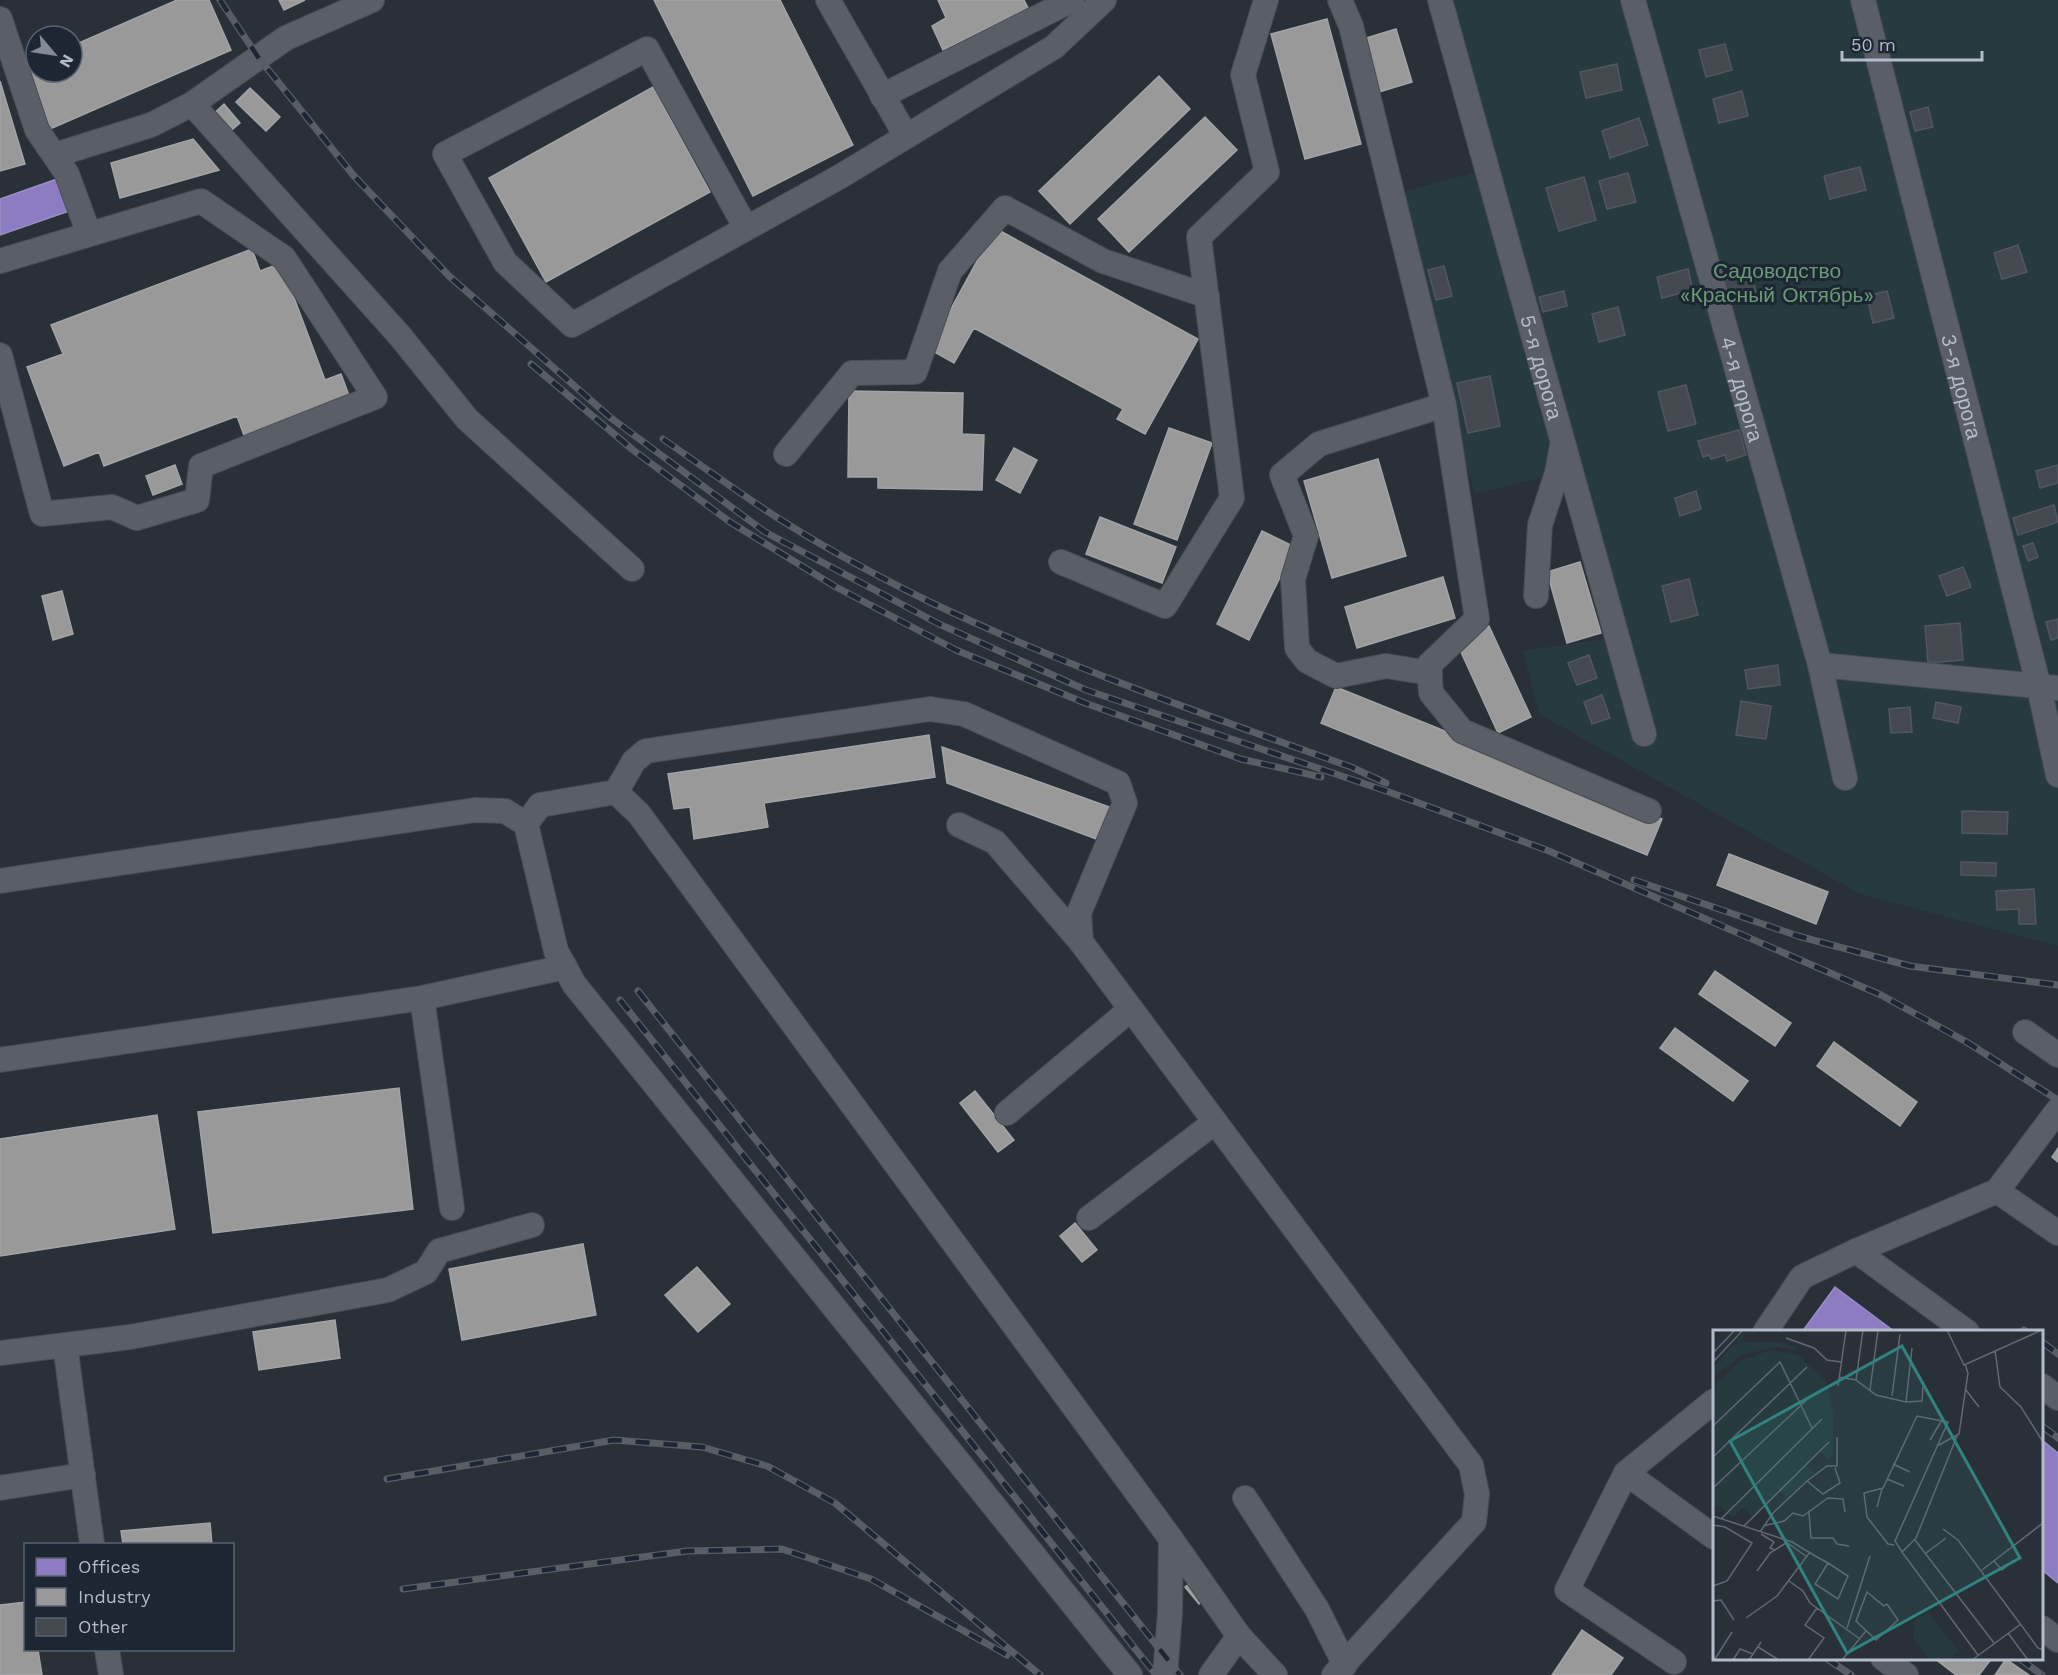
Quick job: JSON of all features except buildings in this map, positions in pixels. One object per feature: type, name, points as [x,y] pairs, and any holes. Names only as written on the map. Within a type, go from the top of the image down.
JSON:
[{"type":"street","points":[[55,155],[151,125],[192,104],[286,38],[372,0]]},
{"type":"street","points":[[828,0],[906,136]]},
{"type":"street","points":[[882,96],[1072,0]]},
{"type":"street","points":[[1061,561],[1165,606],[1232,498],[1199,237],[1267,172],[1243,75],[1266,0]]},
{"type":"street","points":[[1340,0],[1351,26],[1444,405],[1477,619],[1430,665],[1431,693],[1462,731],[1649,811]]},
{"type":"street","name":"5-я дорога","points":[[1440,0],[1644,735]]},
{"type":"street","name":"4-я дорога","points":[[1633,0],[1820,665],[1845,778]]},
{"type":"street","name":"3-я дорога","points":[[1863,0],[2048,688],[2058,775]]},
{"type":"street","points":[[746,228],[647,49],[445,154],[505,262],[572,325],[841,176],[1054,47],[1095,2]]},
{"type":"street","points":[[0,19],[37,130],[67,174],[89,234]]},
{"type":"street","points":[[192,104],[400,336],[467,419],[632,569]]},
{"type":"street","points":[[0,261],[201,201],[284,258],[375,397],[201,466],[197,500],[137,518],[112,507],[42,514],[0,356]]},
{"type":"street","points":[[786,454],[852,373],[915,372],[950,271],[1005,207],[1103,261],[1207,296]]},
{"type":"street","points":[[1430,673],[1386,666],[1336,676],[1307,661],[1297,648],[1293,579],[1306,536],[1282,475],[1318,444],[1444,405]]},
{"type":"street","points":[[1536,596],[1540,525],[1557,473],[1563,442]]},
{"type":"street","points":[[1820,665],[2048,688]]},
{"type":"street","points":[[616,792],[634,760],[646,751],[930,709],[964,714],[1118,783],[1125,802],[1079,913],[1081,942]]},
{"type":"street","points":[[526,824],[540,805],[616,792]]},
{"type":"street","points":[[616,792],[639,814],[1171,1539],[1239,1636],[1275,1675]]},
{"type":"street","points":[[0,881],[475,810],[505,811],[526,824],[556,951],[574,984],[1130,1675]]},
{"type":"street","points":[[958,825],[995,842],[1081,942],[1471,1465],[1477,1494],[1474,1522],[1340,1670],[1317,1609],[1245,1498]]},
{"type":"street","points":[[0,1060],[422,998],[565,967]]},
{"type":"street","points":[[422,998],[452,1208]]},
{"type":"street","points":[[1007,1113],[1131,1009]]},
{"type":"street","points":[[2025,1032],[2058,1055]]},
{"type":"street","points":[[1766,1330],[1802,1277],[1856,1251],[1997,1191],[2058,1110]]},
{"type":"street","points":[[1089,1218],[1215,1122]]},
{"type":"street","points":[[1997,1191],[2058,1233]]},
{"type":"street","points":[[0,1353],[130,1337],[388,1290],[426,1272],[439,1251],[532,1225]]},
{"type":"street","points":[[1856,1251],[1964,1330]]},
{"type":"street","points":[[64,1345],[92,1543]]},
{"type":"street","points":[[2043,1387],[2058,1398]]},
{"type":"street","points":[[1674,1662],[1567,1590],[1626,1473],[1713,1402]]},
{"type":"street","points":[[1626,1473],[1713,1535]]},
{"type":"street","points":[[0,1488],[83,1475]]},
{"type":"street","points":[[1165,1675],[1170,1614],[1171,1539]]},
{"type":"street","points":[[2043,1629],[2058,1640]]},
{"type":"street","points":[[1211,1675],[1239,1636]]},
{"type":"street","points":[[107,1651],[111,1675]]},
{"type":"street","points":[[1884,1660],[1906,1675]]},
{"type":"green space","name":"Садоводство «Красный Октябрь»","points":[[1443,0],[2058,0],[2058,946],[1860,894],[1539,714],[1523,651],[1611,638],[1567,471],[1475,494],[1439,371],[1401,192],[1481,171]]},
{"type":"railway","points":[[220,0],[258,57],[354,176],[449,276],[611,418],[765,532],[939,624],[1086,690],[1389,792],[1549,851],[1881,995],[1965,1041],[2058,1100]]},
{"type":"railway","points":[[531,364],[633,450],[730,522],[836,587],[956,650],[1085,703],[1241,759],[1321,777]]},
{"type":"railway","points":[[663,439],[803,534],[930,602],[1033,648],[1191,710],[1351,767],[1386,783]]},
{"type":"railway","points":[[1634,880],[1798,936],[1910,966],[2058,985]]},
{"type":"railway","points":[[638,991],[1180,1675]]},
{"type":"railway","points":[[620,1000],[1156,1675]]},
{"type":"railway","points":[[2043,1343],[2058,1354]]},
{"type":"railway","points":[[2043,1427],[2058,1438]]},
{"type":"railway","points":[[387,1479],[614,1440],[702,1447],[767,1466],[835,1503],[1040,1675]]},
{"type":"railway","points":[[403,1589],[687,1551],[782,1549],[871,1579],[1007,1655]]},
{"type":"railway","points":[[1829,1660],[1851,1675]]},
{"type":"railway","points":[[2022,1660],[2042,1675]]}]
